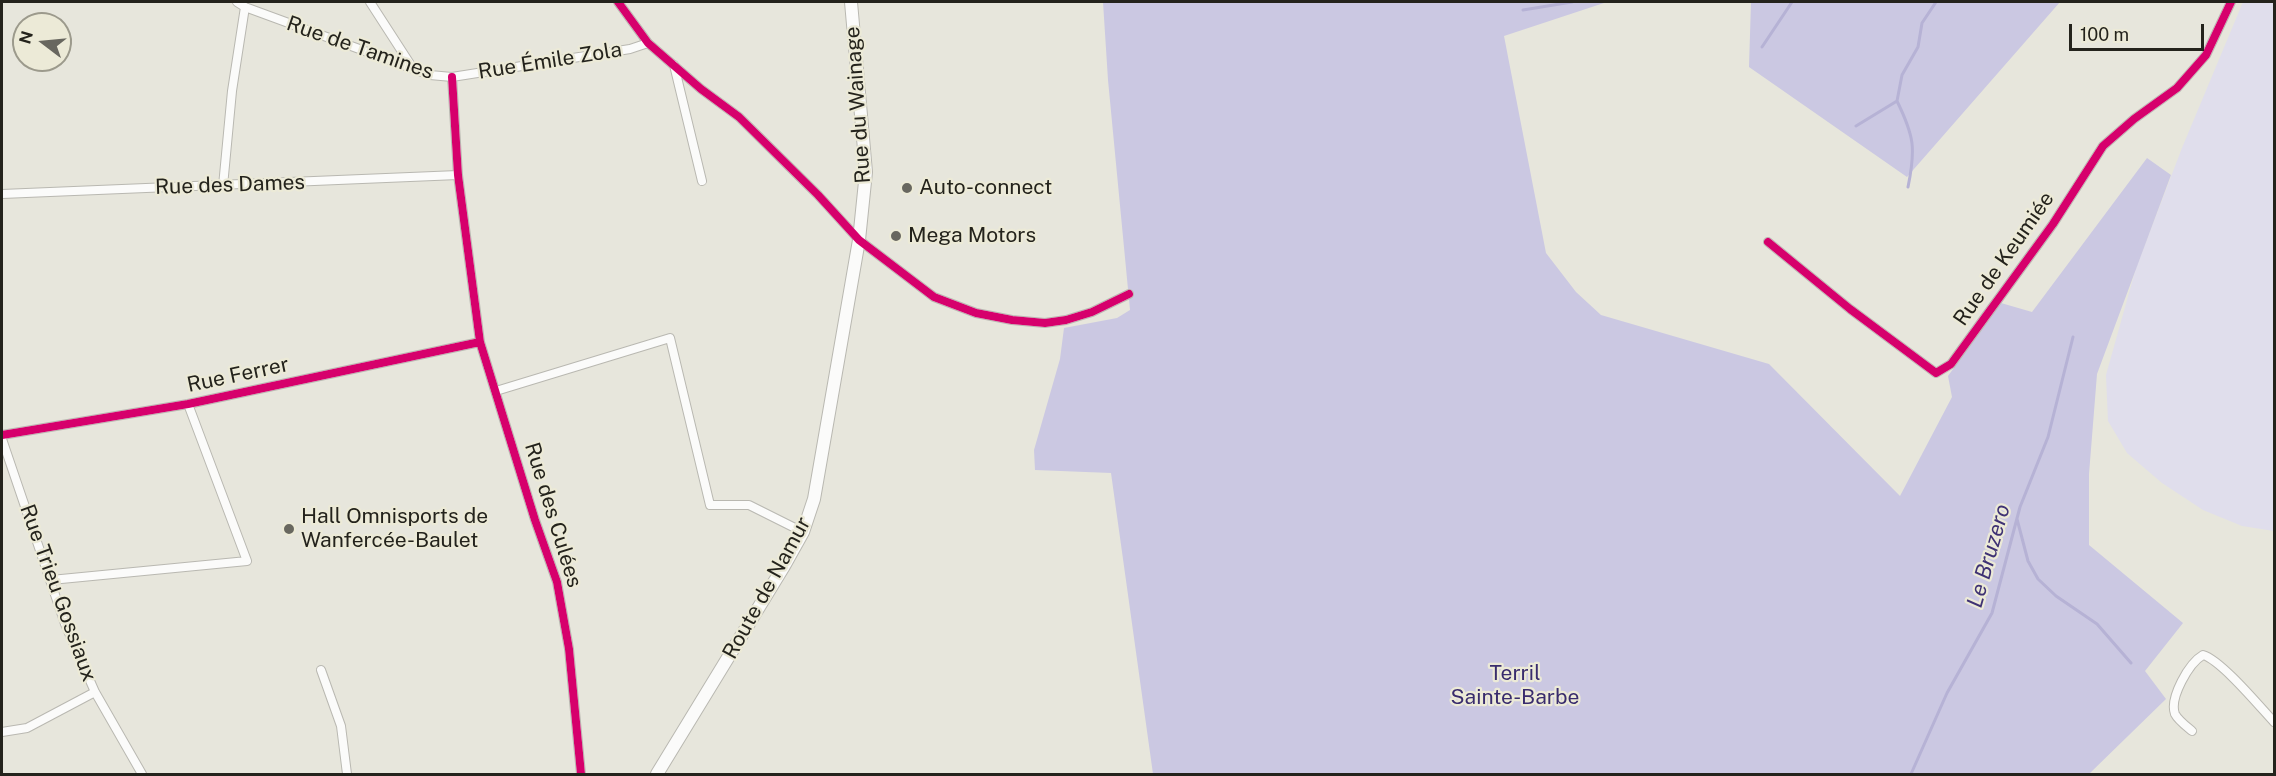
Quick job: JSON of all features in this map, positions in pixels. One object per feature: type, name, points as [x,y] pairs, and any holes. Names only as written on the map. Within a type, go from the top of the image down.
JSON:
[{"type":"main road","name":"Rue du Wainage","points":[[841,350],[859,240],[866,172],[851,2]]},
{"type":"main road","name":"Route de Namur","points":[[657,774],[803,532],[814,499],[841,350]]},
{"type":"street","name":"Rue de Tamines","points":[[237,2],[245,7],[430,75],[452,76]]},
{"type":"street","points":[[370,2],[412,68]]},
{"type":"street","points":[[618,2],[648,43],[739,117],[818,195],[859,240],[934,297],[976,313],[1012,320],[1055,322],[1092,312],[1129,294]]},
{"type":"street","name":"Rue de Keumiée","points":[[1768,242],[1850,309],[1935,373],[1951,364],[2053,224],[2103,146],[2134,119],[2177,88],[2206,56],[2231,2]]},
{"type":"street","points":[[223,186],[232,91],[245,7]]},
{"type":"street","name":"Rue Émile Zola","points":[[452,76],[630,50],[648,43]]},
{"type":"street","points":[[674,65],[702,181]]},
{"type":"street","name":"Rue des Culées","points":[[452,76],[458,175],[480,342],[535,520],[557,582],[569,649],[581,774]]},
{"type":"street","name":"Rue des Dames","points":[[2,194],[458,175]]},
{"type":"street","points":[[496,391],[670,338],[710,505],[749,505],[803,532]]},
{"type":"street","name":"Rue Ferrer","points":[[2,437],[188,404],[480,342]]},
{"type":"street","points":[[51,580],[247,561],[188,404]]},
{"type":"street","name":"Rue Trieu Gossiaux","points":[[2,437],[65,624],[95,692],[142,774]]},
{"type":"street","points":[[2192,731],[2176,716],[2173,700],[2194,663],[2203,655],[2211,658],[2274,722]]},
{"type":"street","points":[[321,670],[341,726],[347,774]]},
{"type":"street","points":[[2,732],[27,728],[95,692]]},
{"type":"shaded area","points":[[2243,2],[2274,2],[2274,531],[2242,526],[2203,510],[2162,483],[2127,453],[2108,421],[2106,375],[2136,268],[2182,148]]},
{"type":"green space","name":"Terril Sainte-Barbe","points":[[1103,2],[1607,2],[1504,36],[1546,253],[1576,292],[1601,315],[1769,364],[1900,496],[1952,397],[1948,376],[2001,303],[2032,312],[2147,158],[2171,175],[2097,374],[2089,474],[2089,545],[2183,623],[2145,671],[2166,699],[2089,774],[1153,774],[1111,473],[1035,470],[1034,450],[1060,359],[1064,328],[1117,318],[1130,310],[1108,80]]},
{"type":"green space","points":[[1751,2],[2060,2],[1907,177],[1749,67]]},
{"type":"waterway","points":[[1523,10],[1572,2]]},
{"type":"waterway","points":[[1762,47],[1792,2]]},
{"type":"waterway","points":[[1856,126],[1897,101],[1902,75],[1918,47],[1922,23],[1936,2]]},
{"type":"waterway","points":[[1897,101],[1912,142],[1913,152],[1908,187]]},
{"type":"waterway","name":"Le Bruzero","points":[[1911,774],[1947,693],[1992,613],[2020,507],[2048,437],[2073,337]]},
{"type":"waterway","points":[[2017,519],[2028,561],[2038,579],[2056,596],[2097,624],[2131,663]]},
{"type":"cycle path","points":[[618,2],[648,43],[701,89],[739,117],[818,195],[859,240],[934,297],[976,313],[1045,323],[1066,320],[1092,312],[1129,294]]},
{"type":"cycle path","points":[[1768,242],[1850,309],[1936,373],[1951,364],[2053,224],[2103,146],[2134,119],[2177,88],[2206,55],[2231,2]]},
{"type":"cycle path","points":[[452,77],[458,175],[480,342],[535,520],[557,582],[569,649],[581,774]]},
{"type":"cycle path","points":[[2,435],[188,404],[480,342]]},
{"type":"place","name":"Auto-connect","points":[[907,188]]},
{"type":"place","name":"Mega Motors","points":[[896,236]]},
{"type":"place","name":"Hall Omnisports de Wanfercée-Baulet","points":[[289,529]]}]
